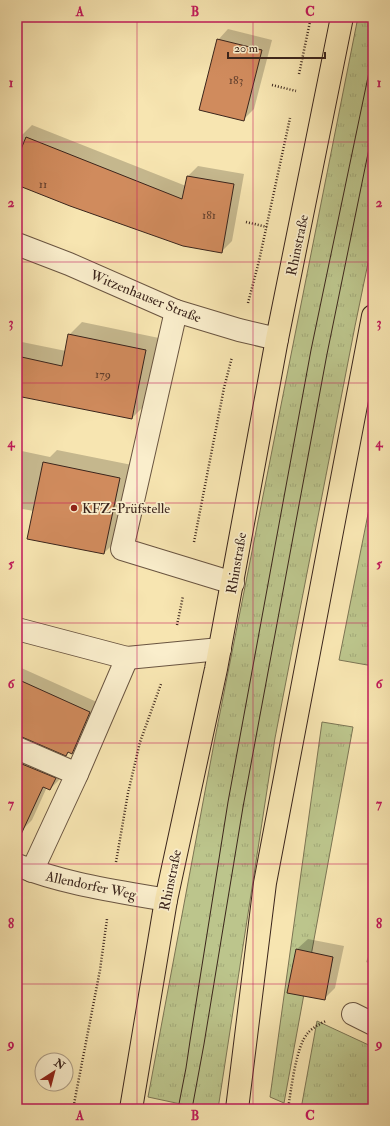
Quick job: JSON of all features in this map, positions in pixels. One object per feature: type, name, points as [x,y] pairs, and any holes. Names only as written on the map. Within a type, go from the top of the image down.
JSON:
[{"type":"main road","name":"Rhinstraße","points":[[132,1109],[166,900],[220,649],[277,339],[342,17]]},
{"type":"main road","points":[[237,1109],[265,883],[373,316]]},
{"type":"street","name":"Witzenhauser Straße","points":[[17,244],[69,264],[176,311],[239,330],[277,339]]},
{"type":"street","points":[[176,311],[122,549],[233,582]]},
{"type":"street","points":[[17,629],[127,658],[220,649]]},
{"type":"street","points":[[25,868],[77,774],[127,658]]},
{"type":"street","points":[[17,748],[77,774]]},
{"type":"street","name":"Allendorfer Weg","points":[[25,868],[52,878],[166,900]]},
{"type":"street","points":[[353,1014],[373,1024]]},
{"type":"path","points":[[299,76],[311,17]]},
{"type":"path","points":[[272,86],[296,91],[297,84]]},
{"type":"path","points":[[256,274],[291,114]]},
{"type":"path","points":[[246,222],[267,226]]},
{"type":"path","points":[[73,1109],[100,970],[111,890]]},
{"type":"path","points":[[264,1108],[288,1109],[296,1064],[301,1045],[307,1033],[324,1021],[353,1014]]},
{"type":"green space","points":[[358,17],[373,17],[373,239],[275,738],[218,1109],[204,1109],[148,1097],[215,738]]},
{"type":"green space","points":[[373,489],[373,666],[339,660]]},
{"type":"green space","points":[[322,722],[353,727],[284,1103],[270,1097]]},
{"type":"green space","points":[[317,1021],[373,1047],[373,1109],[301,1109]]},
{"type":"building","points":[[217,39],[262,50],[244,121],[199,110]]},
{"type":"building","points":[[26,137],[182,199],[187,176],[234,184],[222,253],[183,246],[70,206],[17,185],[17,159]]},
{"type":"building","points":[[68,334],[146,350],[132,419],[17,396],[17,356],[62,366]]},
{"type":"building","name":"KFZ-Prüfstelle","points":[[43,462],[120,478],[104,554],[27,539]]},
{"type":"building","points":[[17,679],[90,712],[72,754],[68,752],[66,756],[17,736]]},
{"type":"building","points":[[17,762],[56,778],[50,790],[43,787],[17,843]]},
{"type":"building","points":[[296,949],[333,957],[325,1000],[287,993]]},
{"type":"tram line","points":[[178,1109],[186,1068],[228,802],[311,350],[373,53]]},
{"type":"tram line","points":[[192,1109],[243,807],[327,354],[373,129]]},
{"type":"place","name":"KFZ-Prüfstelle","points":[[74,508]]}]
